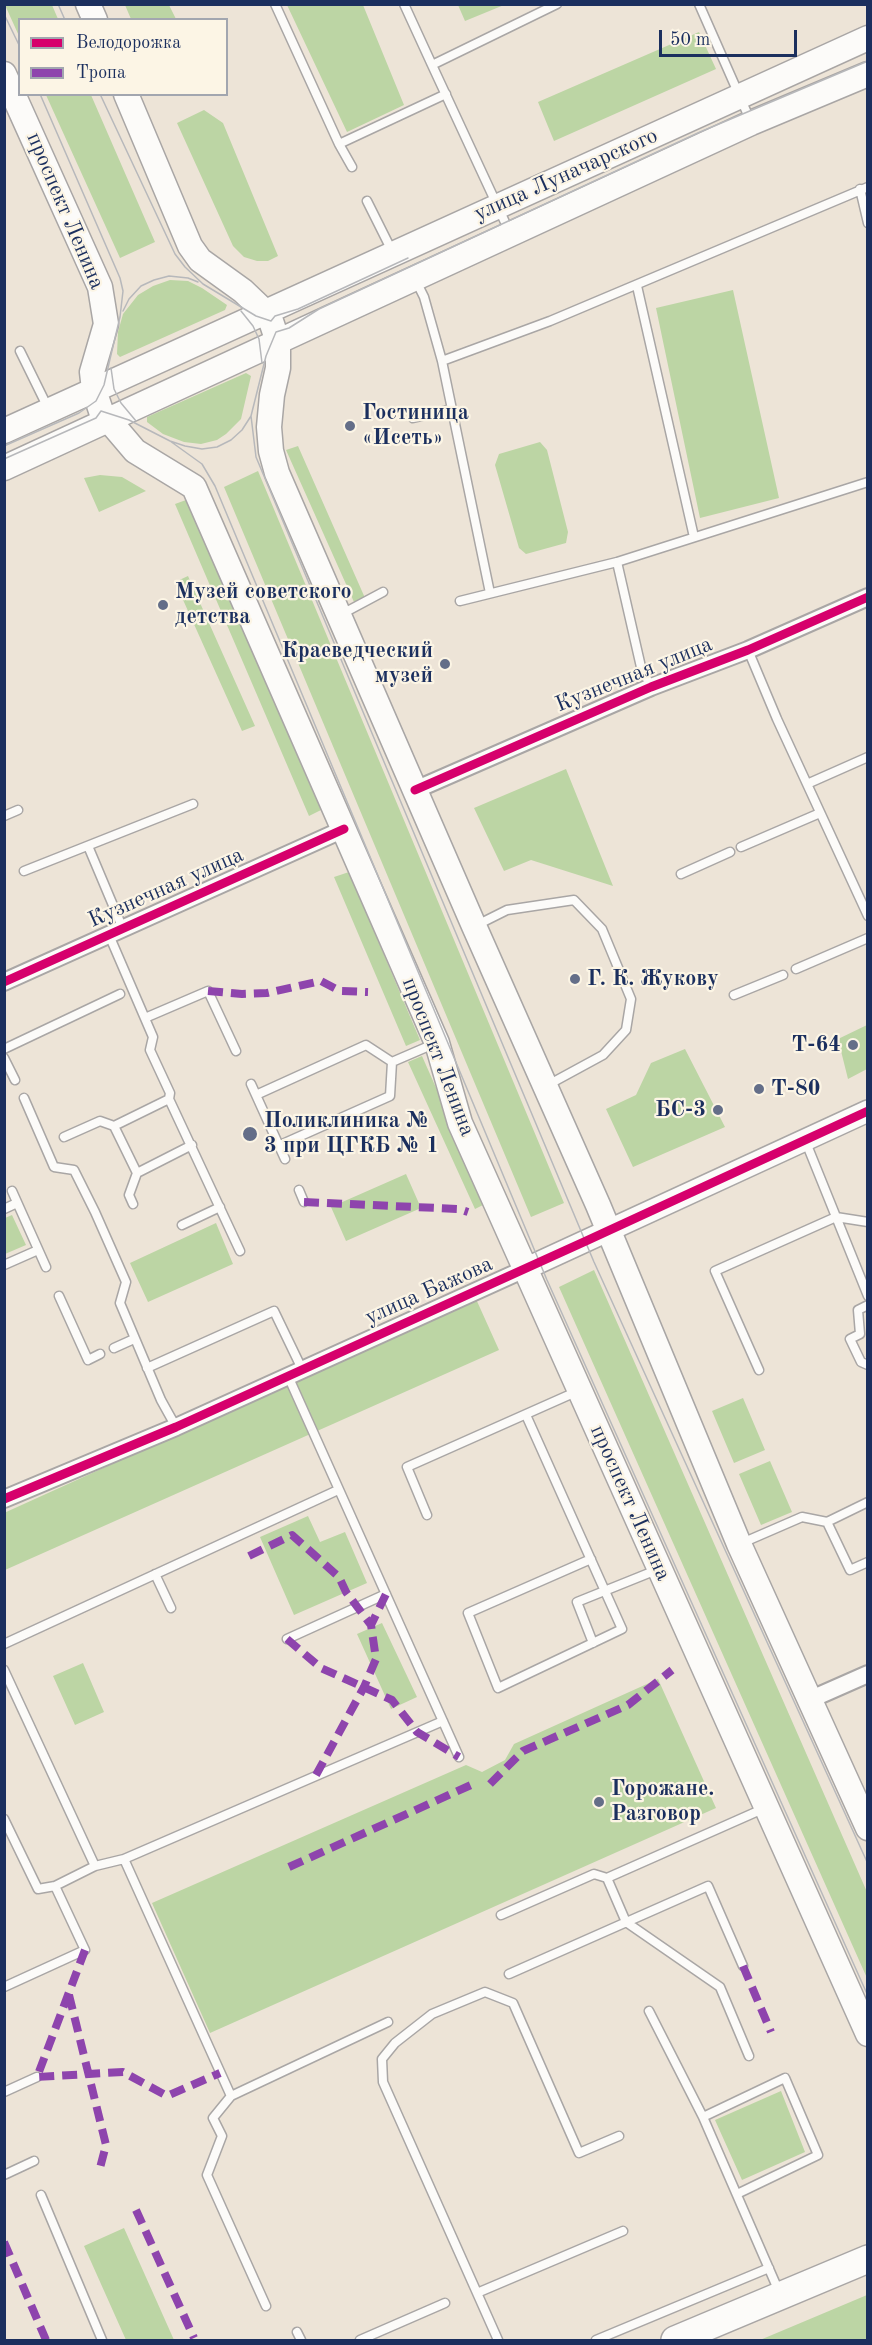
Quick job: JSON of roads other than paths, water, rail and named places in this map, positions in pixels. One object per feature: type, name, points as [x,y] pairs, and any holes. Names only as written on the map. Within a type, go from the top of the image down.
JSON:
[{"type":"main road","points":[[88,4],[94,18]]},
{"type":"main road","name":"улица Луначарского","points":[[94,390],[867,38]]},
{"type":"main road","name":"проспект Ленина","points":[[4,74],[100,287],[106,324],[92,372],[94,390],[101,411],[107,421],[135,451],[194,487],[436,1043],[460,1123],[527,1268],[867,2034]]},
{"type":"main road","name":"улица Луначарского","points":[[107,421],[751,123],[867,74]]},
{"type":"main road","points":[[127,96],[190,246],[200,260],[243,291],[272,321],[278,342],[278,368],[272,395],[269,427],[271,452],[277,473],[609,1230],[739,1544],[867,1828]]},
{"type":"main road","points":[[4,431],[94,390]]},
{"type":"main road","points":[[4,468],[107,421]]},
{"type":"main road","points":[[675,2340],[867,2259]]},
{"type":"street","name":"Кузнечная улица","points":[[415,790],[651,687],[748,650],[867,597]]},
{"type":"street","name":"Кузнечная улица","points":[[4,982],[344,829]]},
{"type":"street","name":"улица Бажова","points":[[4,1499],[295,1373],[867,1111]]},
{"type":"street","points":[[809,1700],[867,1674]]},
{"type":"lane","points":[[275,4],[339,144],[352,167]]},
{"type":"lane","points":[[404,4],[511,234]]},
{"type":"lane","points":[[432,65],[557,4]]},
{"type":"lane","points":[[699,4],[751,123]]},
{"type":"lane","points":[[339,144],[446,94]]},
{"type":"lane","points":[[442,361],[637,286],[864,188],[867,223]]},
{"type":"lane","points":[[368,201],[393,254]]},
{"type":"lane","points":[[415,278],[424,297],[442,361],[490,593]]},
{"type":"lane","points":[[637,286],[694,537]]},
{"type":"lane","points":[[20,351],[50,410]]},
{"type":"lane","points":[[413,418],[452,409]]},
{"type":"lane","points":[[460,601],[617,562],[867,482]]},
{"type":"lane","points":[[617,562],[641,667],[651,687]]},
{"type":"lane","points":[[340,615],[383,592]]},
{"type":"lane","points":[[748,650],[867,916]]},
{"type":"lane","points":[[807,784],[867,757]]},
{"type":"lane","points":[[24,871],[193,804]]},
{"type":"lane","points":[[4,816],[18,810]]},
{"type":"lane","points":[[741,847],[820,813]]},
{"type":"lane","points":[[88,846],[153,1037],[150,1050],[170,1093],[169,1099],[240,1251]]},
{"type":"lane","points":[[681,874],[730,852]]},
{"type":"lane","points":[[474,926],[507,910],[574,900],[602,928],[631,999],[626,1030],[603,1055],[545,1086]]},
{"type":"lane","points":[[796,969],[867,938]]},
{"type":"lane","points":[[734,995],[783,975]]},
{"type":"lane","points":[[145,1017],[208,991],[236,1051]]},
{"type":"lane","points":[[4,1049],[120,994]]},
{"type":"lane","points":[[392,1062],[436,1043]]},
{"type":"lane","points":[[256,1095],[366,1045],[392,1062]]},
{"type":"lane","points":[[5,1062],[15,1080]]},
{"type":"lane","points":[[279,1146],[390,1096],[392,1062]]},
{"type":"lane","points":[[251,1084],[285,1159]]},
{"type":"lane","points":[[24,1098],[54,1167],[74,1170],[95,1212],[126,1282],[120,1303],[147,1368],[176,1426]]},
{"type":"lane","points":[[114,1126],[169,1099]]},
{"type":"lane","points":[[64,1137],[100,1121],[114,1126],[137,1173]]},
{"type":"lane","points":[[805,1139],[867,1296]]},
{"type":"lane","points":[[133,1204],[129,1195],[137,1173],[192,1145]]},
{"type":"lane","points":[[299,1190],[304,1202]]},
{"type":"lane","points":[[12,1191],[46,1267]]},
{"type":"lane","points":[[4,1209],[17,1203]]},
{"type":"lane","points":[[182,1225],[220,1207]]},
{"type":"lane","points":[[759,1370],[715,1271],[836,1217],[866,1220]]},
{"type":"lane","points":[[4,1265],[38,1250]]},
{"type":"lane","points":[[59,1296],[88,1360],[100,1354]]},
{"type":"lane","points":[[867,1305],[858,1310],[860,1334],[850,1339],[861,1362],[867,1365]]},
{"type":"lane","points":[[147,1368],[274,1311],[338,1490],[459,1757]]},
{"type":"lane","points":[[114,1348],[134,1339]]},
{"type":"lane","points":[[427,1515],[407,1467],[580,1390]]},
{"type":"lane","points":[[526,1415],[591,1559],[622,1629],[498,1688],[468,1613],[591,1559]]},
{"type":"lane","points":[[4,1644],[338,1490]]},
{"type":"lane","points":[[739,1544],[802,1516],[827,1521],[867,1502]]},
{"type":"lane","points":[[827,1521],[850,1570],[867,1562]]},
{"type":"lane","points":[[593,1643],[577,1602],[660,1569]]},
{"type":"lane","points":[[155,1574],[171,1608]]},
{"type":"lane","points":[[287,1639],[386,1594]]},
{"type":"lane","points":[[4,1670],[95,1866]]},
{"type":"lane","points":[[4,1819],[38,1889],[55,1886],[95,1866],[124,1859],[443,1721]]},
{"type":"lane","points":[[501,1915],[594,1874],[607,1878],[766,1808]]},
{"type":"lane","points":[[124,1859],[231,2096]]},
{"type":"lane","points":[[607,1878],[626,1922],[720,1987],[749,2056]]},
{"type":"lane","points":[[4,1987],[85,1950],[55,1886]]},
{"type":"lane","points":[[509,1974],[708,1886],[743,1966]]},
{"type":"lane","points":[[498,2340],[383,2082],[382,2059],[394,2043],[432,2014],[485,1992],[513,2003],[579,2153],[619,2136]]},
{"type":"lane","points":[[649,2011],[703,2117],[781,2296]]},
{"type":"lane","points":[[266,2306],[207,2175],[222,2136],[213,2118],[231,2096],[388,2022]]},
{"type":"lane","points":[[4,2092],[37,2077]]},
{"type":"lane","points":[[703,2117],[785,2079],[790,2089],[818,2155],[737,2194]]},
{"type":"lane","points":[[4,2175],[34,2161]]},
{"type":"lane","points":[[41,2195],[102,2340]]},
{"type":"lane","points":[[477,2293],[623,2231]]},
{"type":"lane","points":[[596,2340],[769,2268]]},
{"type":"lane","points":[[360,2340],[444,2303]]},
{"type":"tram line","points":[[58,4],[64,18]]},
{"type":"tram line","points":[[4,14],[18,43]]},
{"type":"tram line","points":[[4,459],[96,418],[101,411],[129,420],[185,446],[202,449],[217,447],[231,440],[242,430],[251,416],[266,356],[276,332],[289,328],[319,309],[700,132],[868,61]]},
{"type":"tram line","points":[[4,446],[79,413],[96,401],[104,385],[120,317],[123,291],[120,278],[41,96]]},
{"type":"tram line","points":[[101,96],[175,254],[203,284],[256,316],[271,321],[275,316],[298,309],[408,258]]},
{"type":"tram line","points":[[123,311],[129,299],[141,286],[154,280],[169,276],[188,278],[198,282]]},
{"type":"tram line","points":[[241,311],[253,326],[259,339],[262,363]]},
{"type":"tram line","points":[[111,368],[114,389],[121,403],[136,421]]},
{"type":"tram line","points":[[251,416],[256,457],[594,1262],[868,1864]]},
{"type":"tram line","points":[[170,441],[202,464],[215,486],[547,1280],[868,1996]]},
{"type":"place","name":"Гостиница «Исеть»","points":[[350,426]]},
{"type":"place","name":"Музей советского детства","points":[[163,605]]},
{"type":"place","name":"Краеведческий музей","points":[[445,664]]},
{"type":"place","name":"Г. К. Жукову","points":[[575,979]]},
{"type":"place","name":"Т-64","points":[[853,1045]]},
{"type":"place","name":"Т-80","points":[[759,1089]]},
{"type":"place","name":"БС-3","points":[[718,1110]]},
{"type":"place","name":"Поликлиника № 3 при ЦГКБ № 1","points":[[250,1134]]},
{"type":"place","name":"Горожане. Разговор","points":[[599,1802]]}]
